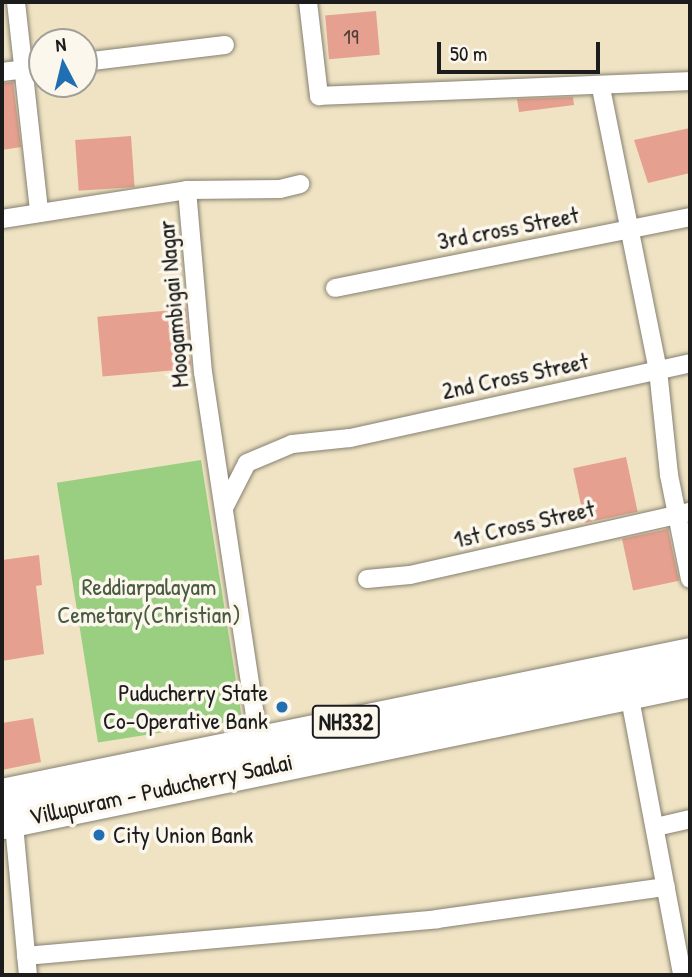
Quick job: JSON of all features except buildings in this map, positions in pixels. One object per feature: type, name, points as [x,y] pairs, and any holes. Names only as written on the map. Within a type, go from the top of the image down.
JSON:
[{"type":"highway","name":"Villupuram - Puducherry Saalai","points":[[627,680],[690,654]]},
{"type":"highway","name":"Villupuram - Puducherry Saalai","points":[[7,808],[261,753],[627,680],[690,680]]},
{"type":"street","points":[[16,2],[40,210]]},
{"type":"street","points":[[309,2],[319,96],[554,84],[601,88],[690,81]]},
{"type":"street","points":[[98,60],[225,45]]},
{"type":"street","points":[[2,72],[28,68]]},
{"type":"street","points":[[601,88],[627,229],[658,370],[684,514],[690,579]]},
{"type":"street","points":[[187,190],[280,189],[300,184]]},
{"type":"street","name":"Moogambigai Nagar","points":[[2,219],[40,210],[187,190],[203,372],[261,753]]},
{"type":"street","name":"3rd cross Street","points":[[335,288],[690,217]]},
{"type":"street","name":"2nd Cross Street","points":[[225,506],[247,463],[292,444],[350,438],[690,363]]},
{"type":"street","name":"1st Cross Street","points":[[367,579],[410,575],[684,514]]},
{"type":"street","points":[[627,680],[682,975]]},
{"type":"street","points":[[7,808],[27,975]]},
{"type":"street","points":[[656,827],[690,819]]},
{"type":"street","points":[[26,956],[437,919],[666,887]]},
{"type":"green space","name":"Reddiarpalayam Cemetary(Christian)","points":[[201,460],[242,720],[98,743],[57,483]]},
{"type":"place","name":"Puducherry State Co-Operative Bank","points":[[282,707]]},
{"type":"place","name":"City Union Bank","points":[[99,835]]}]
